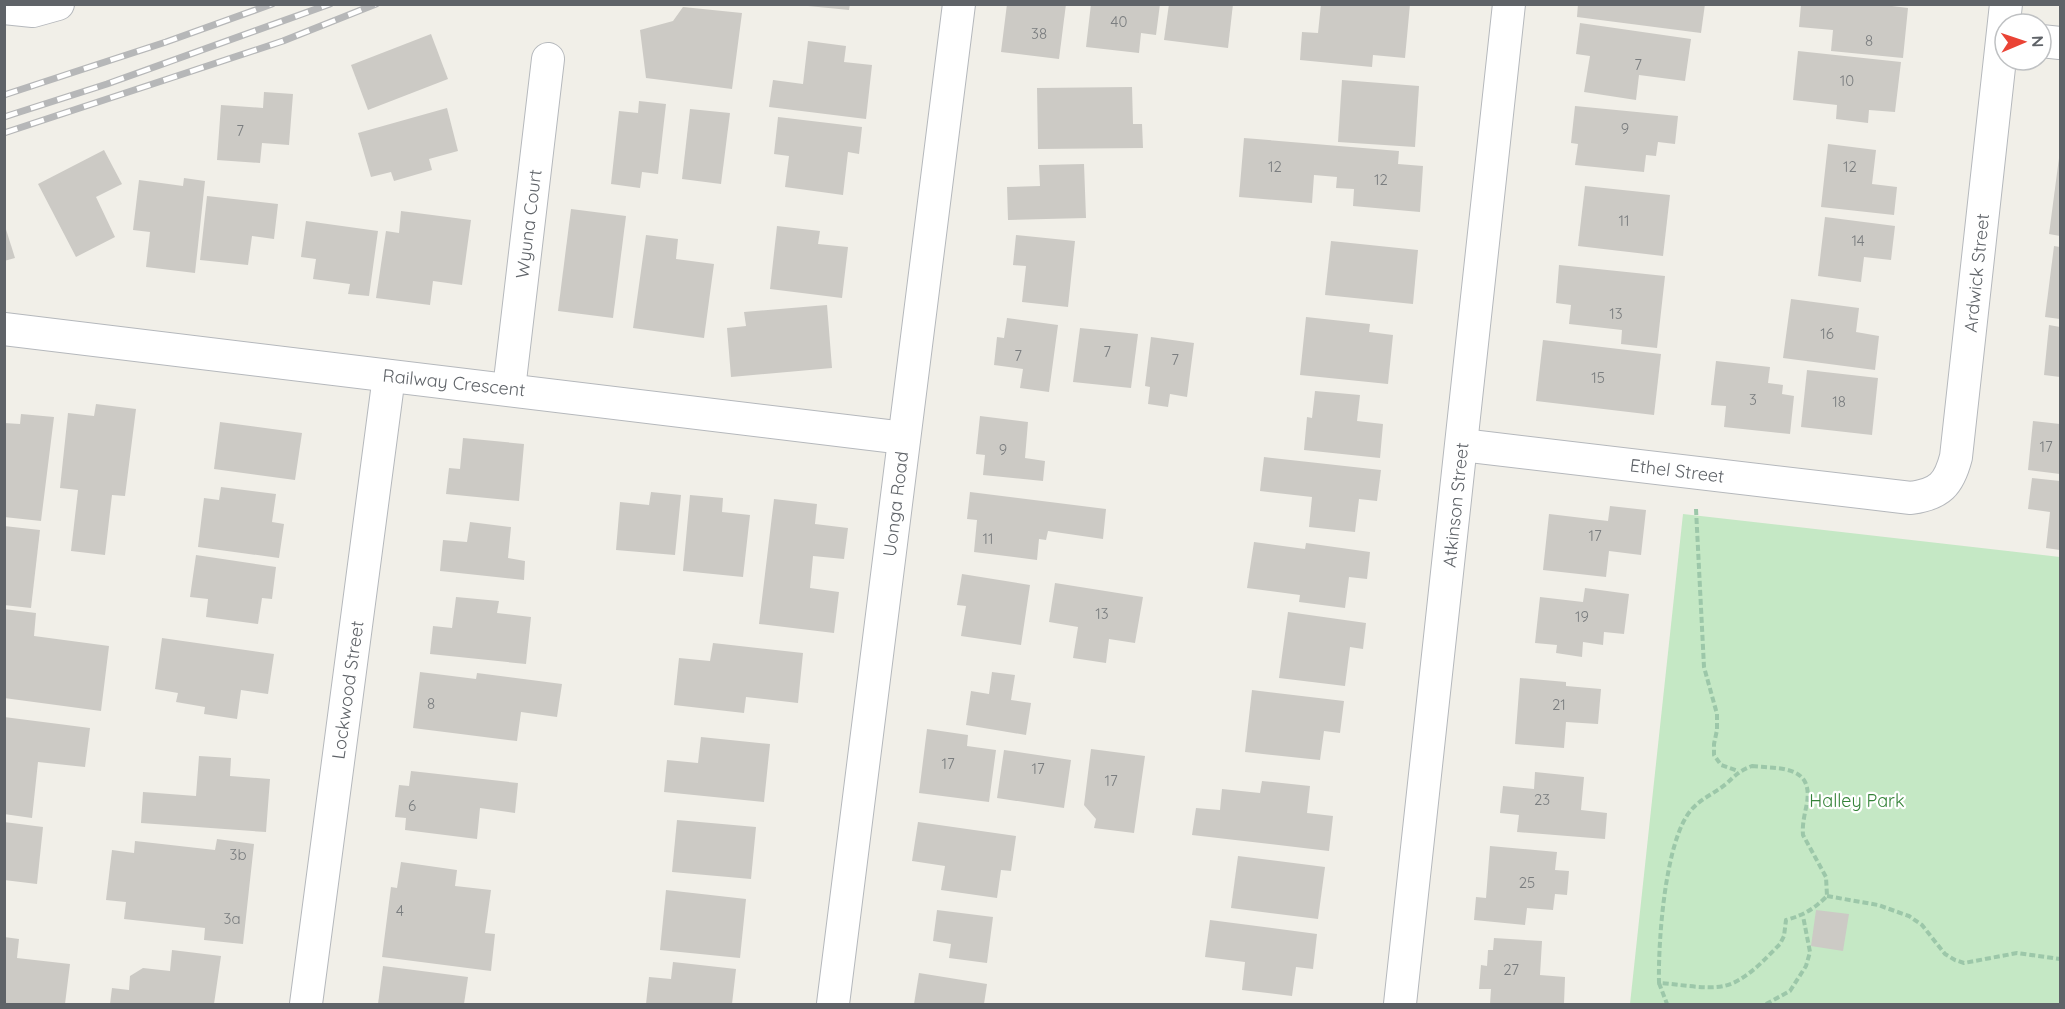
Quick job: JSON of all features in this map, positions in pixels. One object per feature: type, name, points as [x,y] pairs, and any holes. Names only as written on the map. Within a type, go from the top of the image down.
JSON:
[{"type":"street","points":[[4,8],[33,11],[58,4]]},
{"type":"street","name":"Uonga Road","points":[[833,1005],[959,4]]},
{"type":"street","name":"Atkinson Street","points":[[1400,1005],[1509,4]]},
{"type":"street","name":"Wyuna Court","points":[[509,389],[548,59]]},
{"type":"street","name":"Ardwick Street","points":[[1893,496],[1911,498],[1936,491],[1946,483],[1956,457],[2000,72]]},
{"type":"street","name":"Railway Crescent","points":[[4,329],[904,438]]},
{"type":"street","name":"Lockwood Street","points":[[306,1005],[389,376]]},
{"type":"street","name":"Ethel Street","points":[[1462,445],[1893,496]]},
{"type":"path","points":[[1696,509],[1704,667],[1717,714],[1714,755],[1721,765],[1738,771]]},
{"type":"path","points":[[1667,1005],[1659,983],[1658,960],[1672,848],[1680,826],[1692,809],[1738,771],[1752,766],[1795,772],[1803,776],[1809,792],[1803,835],[1826,877],[1827,896]]},
{"type":"path","points":[[1659,983],[1712,987],[1725,986],[1739,980],[1780,944],[1785,936],[1786,920],[1803,916],[1827,896]]},
{"type":"path","points":[[1827,896],[1878,905],[1909,916],[1922,926],[1945,954],[1964,963],[2017,953],[2061,959]]},
{"type":"path","points":[[1769,1004],[1790,991],[1806,966],[1810,952],[1803,916]]},
{"type":"green space","name":"Halley Park","points":[[1683,514],[2060,557],[2060,1004],[1630,1004]]},
{"type":"building","points":[[808,4],[850,4],[849,10],[808,6]]},
{"type":"building","points":[[1007,4],[1066,4],[1059,59],[1001,52]]},
{"type":"building","points":[[1091,4],[1160,4],[1156,35],[1141,33],[1139,53],[1086,47]]},
{"type":"building","points":[[1169,4],[1233,4],[1228,48],[1164,40]]},
{"type":"building","points":[[1321,4],[1410,4],[1405,58],[1373,55],[1372,67],[1300,60],[1302,32],[1318,33]]},
{"type":"building","points":[[1578,4],[1705,4],[1701,33],[1577,17]]},
{"type":"building","points":[[1801,5],[1884,5],[1908,8],[1903,58],[1831,51],[1833,30],[1799,27]]},
{"type":"building","points":[[683,7],[742,13],[732,89],[646,78],[640,30],[673,21]]},
{"type":"building","points":[[1580,23],[1691,39],[1685,81],[1639,75],[1636,100],[1584,92],[1590,56],[1576,54]]},
{"type":"building","points":[[431,34],[448,79],[368,110],[351,65]]},
{"type":"building","points":[[808,41],[846,46],[844,62],[872,65],[866,119],[769,107],[773,80],[803,84]]},
{"type":"building","points":[[1798,51],[1901,62],[1895,112],[1869,110],[1868,123],[1836,119],[1837,105],[1793,100]]},
{"type":"building","points":[[1342,80],[1419,86],[1415,147],[1338,142]]},
{"type":"building","points":[[1132,87],[1133,124],[1142,124],[1143,148],[1038,149],[1037,88]]},
{"type":"building","points":[[264,92],[293,94],[289,145],[262,143],[260,163],[217,160],[221,105],[263,108]]},
{"type":"building","points":[[639,101],[666,104],[658,174],[642,172],[640,188],[611,184],[619,111],[638,113]]},
{"type":"building","points":[[1575,106],[1678,116],[1675,144],[1658,142],[1656,156],[1646,155],[1644,172],[1575,165],[1578,144],[1571,143]]},
{"type":"building","points":[[447,108],[458,151],[429,159],[432,170],[394,181],[391,172],[371,177],[358,133]]},
{"type":"building","points":[[690,109],[730,113],[721,184],[682,179]]},
{"type":"building","points":[[778,117],[862,127],[859,154],[848,152],[843,195],[785,187],[789,156],[774,154]]},
{"type":"building","points":[[1244,138],[1399,151],[1398,164],[1423,166],[1420,212],[1353,206],[1354,189],[1336,188],[1337,177],[1314,175],[1312,203],[1239,197]]},
{"type":"building","points":[[1828,144],[1876,150],[1872,184],[1897,187],[1894,215],[1821,207]]},
{"type":"building","points":[[104,150],[122,184],[96,197],[115,237],[76,257],[38,184]]},
{"type":"building","points":[[2060,158],[2060,236],[2049,234]]},
{"type":"building","points":[[1084,164],[1086,218],[1008,220],[1007,187],[1040,186],[1039,165]]},
{"type":"building","points":[[184,178],[205,181],[195,273],[146,267],[150,232],[133,230],[139,180],[183,186]]},
{"type":"building","points":[[1585,186],[1670,195],[1663,256],[1578,246]]},
{"type":"building","points":[[207,196],[278,204],[274,239],[252,236],[248,265],[200,260]]},
{"type":"building","points":[[571,209],[626,216],[613,318],[558,311]]},
{"type":"building","points":[[401,211],[471,220],[462,285],[433,281],[430,305],[376,298],[386,231],[399,233]]},
{"type":"building","points":[[1825,217],[1895,226],[1891,260],[1864,257],[1861,282],[1818,276]]},
{"type":"building","points":[[306,221],[378,231],[369,296],[348,294],[350,284],[313,279],[316,259],[301,257]]},
{"type":"building","points":[[4,223],[15,258],[4,261]]},
{"type":"building","points":[[777,226],[820,231],[818,244],[848,247],[842,298],[770,289]]},
{"type":"building","points":[[646,235],[678,239],[676,259],[714,264],[704,338],[633,328]]},
{"type":"building","points":[[1016,235],[1075,241],[1068,307],[1022,302],[1026,266],[1013,265]]},
{"type":"building","points":[[1331,241],[1418,250],[1413,304],[1325,295]]},
{"type":"building","points":[[2054,246],[2060,247],[2060,319],[2045,317]]},
{"type":"building","points":[[1559,265],[1665,276],[1657,348],[1621,344],[1622,330],[1569,324],[1571,305],[1556,303]]},
{"type":"building","points":[[1791,299],[1859,308],[1856,332],[1879,336],[1875,370],[1783,358]]},
{"type":"building","points":[[827,305],[832,368],[731,377],[727,328],[746,326],[744,312]]},
{"type":"building","points":[[1306,317],[1370,324],[1369,332],[1393,335],[1388,384],[1300,375]]},
{"type":"building","points":[[1007,318],[1058,325],[1049,392],[1020,388],[1023,369],[994,365],[997,337],[1004,338]]},
{"type":"building","points":[[2049,325],[2060,327],[2060,377],[2044,375]]},
{"type":"building","points":[[1080,328],[1138,334],[1131,388],[1073,382]]},
{"type":"building","points":[[1151,337],[1194,343],[1187,397],[1170,394],[1168,407],[1148,404],[1150,387],[1145,386]]},
{"type":"building","points":[[1543,340],[1661,354],[1654,415],[1536,401]]},
{"type":"building","points":[[1716,361],[1770,367],[1768,383],[1783,385],[1782,394],[1794,396],[1790,434],[1724,427],[1726,406],[1711,405]]},
{"type":"building","points":[[1807,370],[1878,378],[1872,435],[1801,427]]},
{"type":"building","points":[[1315,391],[1360,395],[1357,421],[1383,424],[1380,458],[1304,450],[1307,417],[1312,418]]},
{"type":"building","points":[[96,404],[136,409],[125,496],[112,495],[105,555],[71,551],[78,490],[60,488],[68,413],[94,416]]},
{"type":"building","points":[[21,414],[54,417],[41,521],[4,517],[4,423],[20,424]]},
{"type":"building","points":[[980,416],[1028,422],[1025,458],[1045,461],[1043,481],[983,475],[985,455],[976,454]]},
{"type":"building","points":[[2033,421],[2060,424],[2060,474],[2028,470]]},
{"type":"building","points":[[220,422],[302,433],[295,480],[214,469]]},
{"type":"building","points":[[463,438],[524,444],[519,501],[446,494],[449,468],[460,469]]},
{"type":"building","points":[[1264,457],[1381,470],[1377,501],[1359,499],[1355,532],[1309,527],[1312,497],[1260,491]]},
{"type":"building","points":[[2032,478],[2060,481],[2060,550],[2046,548],[2050,512],[2028,509]]},
{"type":"building","points":[[221,487],[276,494],[272,522],[284,524],[279,558],[198,547],[204,498],[219,500]]},
{"type":"building","points":[[651,492],[681,495],[675,555],[616,550],[620,502],[649,505]]},
{"type":"building","points":[[970,492],[1106,509],[1103,539],[1048,531],[1046,540],[1039,539],[1037,560],[974,552],[977,520],[967,519]]},
{"type":"building","points":[[690,495],[723,498],[722,512],[750,515],[743,577],[683,571]]},
{"type":"building","points":[[774,499],[817,504],[815,524],[848,528],[844,559],[813,556],[810,588],[839,592],[834,633],[759,624]]},
{"type":"building","points":[[1610,506],[1646,510],[1641,555],[1609,551],[1606,577],[1543,570],[1549,514],[1608,521]]},
{"type":"building","points":[[470,522],[511,527],[508,558],[525,561],[524,580],[440,571],[443,540],[467,542]]},
{"type":"building","points":[[4,526],[40,530],[31,608],[4,605]]},
{"type":"building","points":[[1254,542],[1305,549],[1306,543],[1370,552],[1367,579],[1349,577],[1345,608],[1299,602],[1300,595],[1247,588]]},
{"type":"building","points":[[196,555],[276,567],[272,599],[262,598],[258,624],[206,617],[208,599],[190,597]]},
{"type":"building","points":[[962,574],[1030,585],[1021,645],[961,636],[966,606],[957,605]]},
{"type":"building","points":[[1055,583],[1143,597],[1135,643],[1109,639],[1106,663],[1073,658],[1078,627],[1049,622]]},
{"type":"building","points":[[1585,588],[1629,594],[1624,634],[1604,632],[1603,645],[1583,642],[1582,657],[1556,653],[1557,645],[1535,643],[1540,597],[1583,602]]},
{"type":"building","points":[[456,597],[499,601],[497,613],[531,617],[526,664],[430,654],[433,626],[452,628]]},
{"type":"building","points":[[4,609],[36,613],[34,636],[109,646],[101,711],[4,698]]},
{"type":"building","points":[[1288,612],[1366,623],[1363,649],[1350,647],[1345,686],[1279,678]]},
{"type":"building","points":[[162,638],[274,654],[268,694],[241,690],[237,719],[204,714],[205,707],[176,702],[178,693],[155,689]]},
{"type":"building","points":[[713,643],[803,653],[798,703],[746,697],[744,713],[674,705],[679,658],[710,661]]},
{"type":"building","points":[[420,672],[476,679],[477,673],[562,684],[557,717],[521,712],[517,741],[413,728]]},
{"type":"building","points":[[992,672],[1015,675],[1011,700],[1031,703],[1026,735],[966,725],[971,691],[989,694]]},
{"type":"building","points":[[1520,678],[1566,682],[1566,686],[1601,689],[1598,724],[1566,722],[1564,748],[1515,744]]},
{"type":"building","points":[[1252,690],[1344,701],[1340,733],[1324,731],[1320,760],[1245,752]]},
{"type":"building","points":[[4,717],[90,728],[85,767],[38,762],[32,818],[4,814]]},
{"type":"building","points":[[927,729],[968,735],[967,746],[996,750],[989,802],[919,793]]},
{"type":"building","points":[[701,737],[770,744],[764,802],[664,792],[667,760],[698,763]]},
{"type":"building","points":[[1091,749],[1145,756],[1134,833],[1094,828],[1096,819],[1084,805]]},
{"type":"building","points":[[1004,750],[1071,760],[1064,808],[997,798]]},
{"type":"building","points":[[199,756],[231,758],[230,776],[270,779],[266,832],[141,823],[143,792],[196,796]]},
{"type":"building","points":[[411,771],[518,783],[515,813],[480,808],[477,839],[405,830],[406,818],[395,817],[399,785],[409,786]]},
{"type":"building","points":[[1535,772],[1584,777],[1581,810],[1607,813],[1605,839],[1517,832],[1519,815],[1500,813],[1503,786],[1534,789]]},
{"type":"building","points":[[1262,781],[1310,786],[1307,813],[1333,816],[1329,851],[1192,835],[1196,808],[1220,810],[1222,789],[1260,793]]},
{"type":"building","points":[[677,820],[756,827],[751,879],[672,872]]},
{"type":"building","points":[[4,822],[43,827],[37,884],[4,880]]},
{"type":"building","points":[[918,822],[1016,836],[1011,871],[1001,870],[997,898],[941,890],[945,866],[912,861]]},
{"type":"building","points":[[217,839],[254,844],[243,944],[204,940],[205,928],[124,919],[126,902],[106,900],[112,850],[134,853],[135,841],[215,850]]},
{"type":"building","points":[[1490,846],[1557,852],[1555,870],[1569,871],[1567,895],[1555,894],[1553,910],[1527,908],[1525,925],[1474,920],[1476,897],[1486,898]]},
{"type":"building","points":[[1238,856],[1325,867],[1318,919],[1231,908]]},
{"type":"building","points":[[401,862],[457,870],[455,886],[491,890],[485,933],[495,934],[491,971],[382,957],[391,887],[397,888]]},
{"type":"building","points":[[666,890],[746,899],[740,958],[660,950]]},
{"type":"building","points":[[937,910],[993,917],[987,963],[949,958],[951,944],[933,941]]},
{"type":"building","points":[[1816,910],[1849,914],[1843,951],[1811,946]]},
{"type":"building","points":[[1210,920],[1317,934],[1313,969],[1296,967],[1292,996],[1242,990],[1245,962],[1205,957]]},
{"type":"building","points":[[4,937],[19,939],[17,958],[70,964],[65,1004],[4,1004]]},
{"type":"building","points":[[1494,938],[1542,941],[1540,975],[1565,977],[1564,1004],[1490,1004],[1491,989],[1479,989],[1481,965],[1487,966],[1488,950],[1493,950]]},
{"type":"building","points":[[172,950],[221,956],[214,1004],[110,1004],[112,988],[129,990],[130,976],[143,968],[170,971]]},
{"type":"building","points":[[673,962],[736,969],[732,1004],[646,1004],[649,977],[671,979]]},
{"type":"building","points":[[383,966],[468,977],[464,1004],[378,1004]]},
{"type":"building","points":[[919,973],[987,984],[984,1004],[914,1004]]},
{"type":"railway","points":[[4,95],[166,42],[272,4]]},
{"type":"railway","points":[[4,117],[107,84],[330,4]]},
{"type":"railway","points":[[4,133],[283,41],[376,4]]}]
